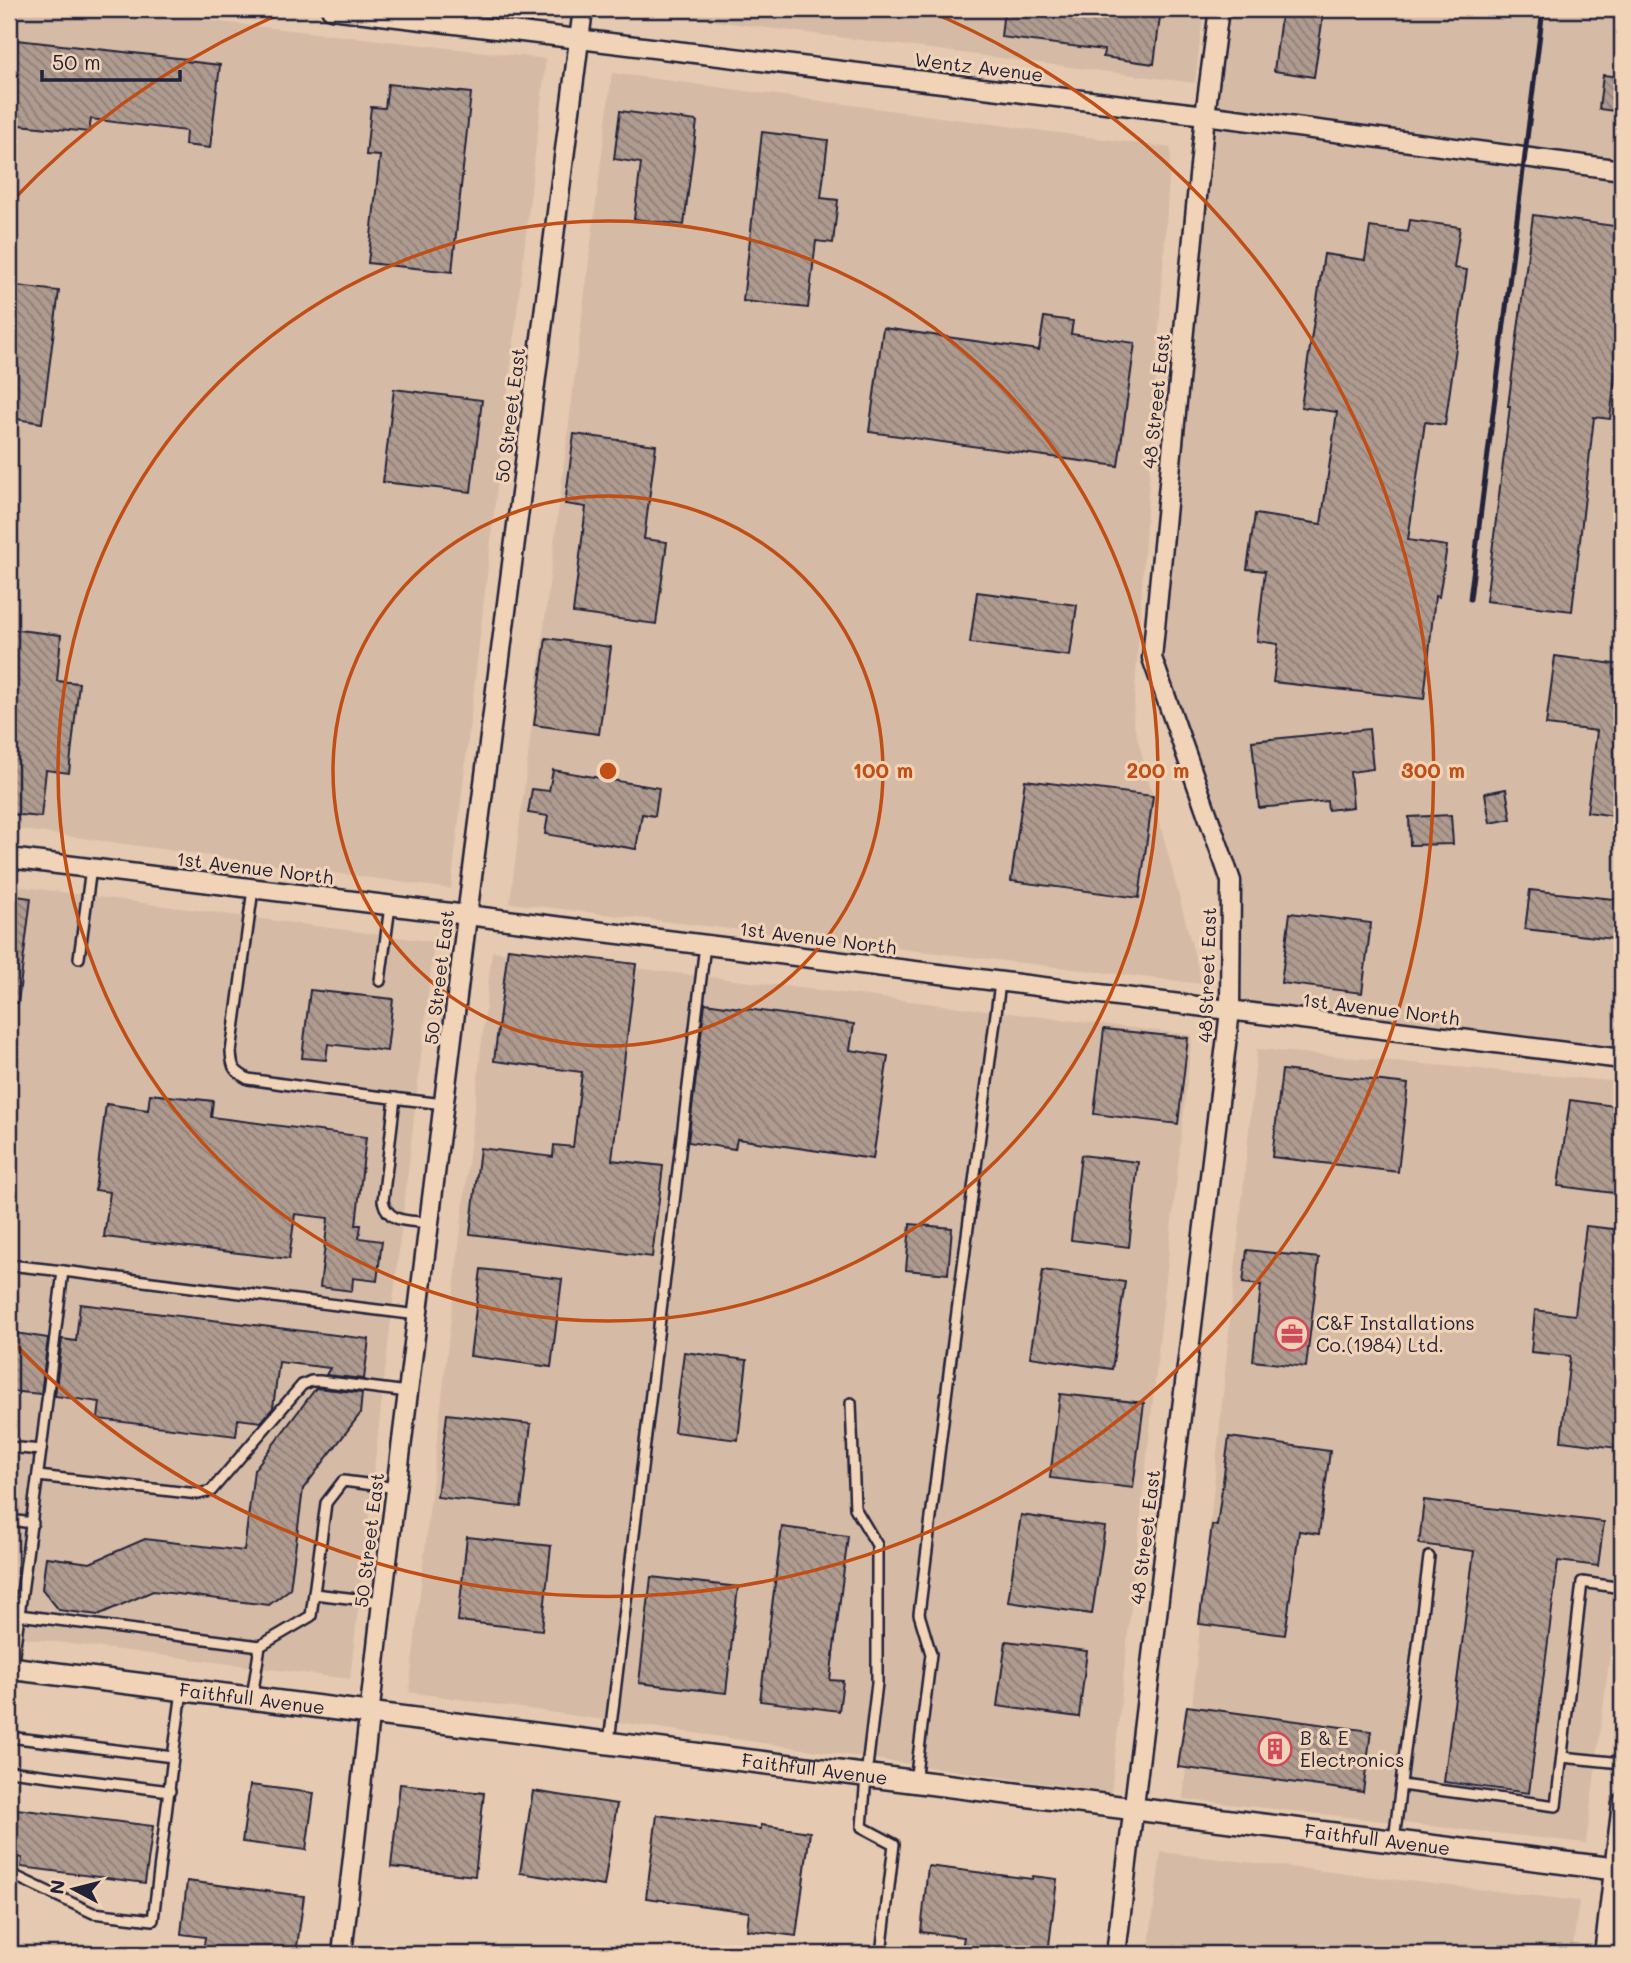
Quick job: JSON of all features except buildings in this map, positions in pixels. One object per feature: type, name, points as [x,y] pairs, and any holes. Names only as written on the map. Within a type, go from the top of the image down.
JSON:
[{"type":"street","name":"Wentz Avenue","points":[[331,9],[1205,115],[1622,170]]},
{"type":"street","name":"50 Street East","points":[[342,1953],[382,1602],[467,916],[583,9]]},
{"type":"street","name":"48 Street East","points":[[1116,1954],[1230,1011],[1231,881],[1152,658],[1205,115],[1219,9]]},
{"type":"street","name":"1st Avenue North","points":[[9,858],[1622,1059]]},
{"type":"street","name":"Faithfull Avenue","points":[[10,1668],[1618,1870]]},
{"type":"street","points":[[1604,1954],[1618,1870],[1622,1802]]},
{"type":"lane","points":[[79,958],[91,868]]},
{"type":"lane","points":[[253,889],[231,1052],[232,1066],[239,1074],[248,1079],[444,1104]]},
{"type":"lane","points":[[380,981],[390,906]]},
{"type":"lane","points":[[609,1743],[705,945]]},
{"type":"lane","points":[[915,1782],[931,1654],[919,1614],[1000,983]]},
{"type":"lane","points":[[395,1098],[383,1201],[385,1209],[397,1219],[429,1223]]},
{"type":"lane","points":[[9,1265],[418,1315]]},
{"type":"lane","points":[[10,1668],[33,1523],[63,1271]]},
{"type":"lane","points":[[38,1476],[198,1494],[211,1491],[302,1385],[320,1381],[408,1392]]},
{"type":"lane","points":[[851,1403],[855,1508],[877,1545],[877,1683],[862,1827],[894,1844],[881,1954]]},
{"type":"lane","points":[[9,1447],[41,1450]]},
{"type":"lane","points":[[9,1614],[260,1646],[311,1616],[326,1503],[343,1481],[397,1488]]},
{"type":"lane","points":[[9,1520],[33,1523]]},
{"type":"lane","points":[[1394,1842],[1429,1557]]},
{"type":"lane","points":[[1401,1785],[1556,1805],[1582,1582],[1622,1588]]},
{"type":"lane","points":[[314,1594],[382,1602]]},
{"type":"lane","points":[[252,1699],[260,1646]]},
{"type":"lane","points":[[9,1875],[93,1913],[153,1920],[182,1690]]},
{"type":"lane","points":[[9,1737],[173,1757]]},
{"type":"lane","points":[[1562,1757],[1622,1763]]},
{"type":"lane","points":[[9,1772],[170,1791]]},
{"type":"lane","points":[[342,1953],[363,1954]]},
{"type":"shaded area","points":[[9,9],[106,9],[546,59],[451,889],[9,828]]},
{"type":"shaded area","points":[[620,9],[1204,9],[1195,83]]},
{"type":"shaded area","points":[[1219,9],[1622,9],[1622,1059],[1230,1011],[1231,881],[1152,658]]},
{"type":"shaded area","points":[[612,73],[1171,148],[1133,721],[1202,984],[510,903]]},
{"type":"shaded area","points":[[9,885],[434,942],[350,1679],[9,1636]]},
{"type":"shaded area","points":[[492,951],[1192,1035],[1111,1793],[409,1692]]},
{"type":"shaded area","points":[[1257,1049],[1622,1082],[1622,1559],[1586,1843],[1183,1799]]},
{"type":"shaded area","points":[[1161,1852],[1579,1901],[1572,1954],[1148,1954]]},
{"type":"railway","points":[[1470,599],[1543,9]]},
{"type":"place","name":"C&F Installations Co.(1984) Ltd.","points":[[1292,1334]]},
{"type":"place","name":"B & E Electronics","points":[[1275,1749]]}]
